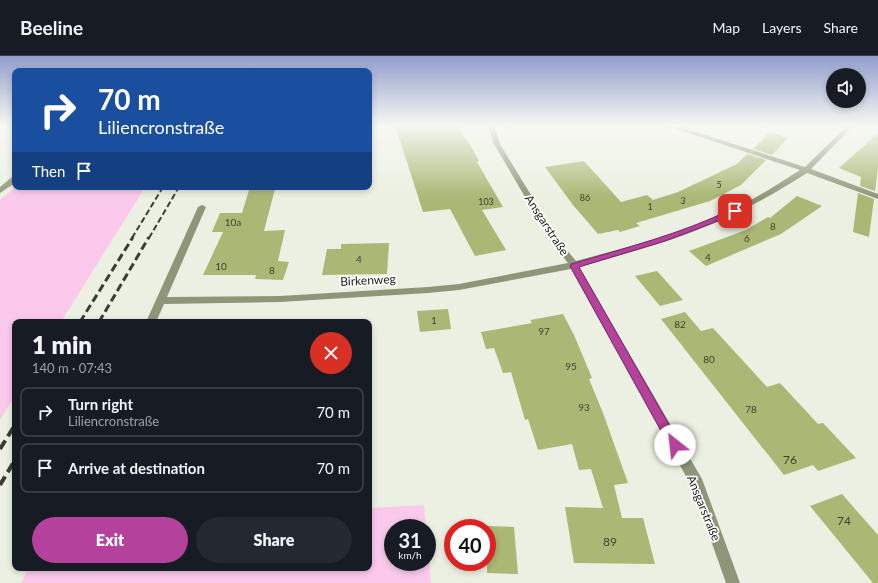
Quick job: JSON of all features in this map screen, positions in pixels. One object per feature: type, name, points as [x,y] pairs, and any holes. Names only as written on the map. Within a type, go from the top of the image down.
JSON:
[{"type":"street","name":"Ansgarstraße","points":[[499,150],[556,243],[574,266],[697,484],[733,583]]},
{"type":"street","points":[[745,150],[806,170],[878,197]]},
{"type":"street","name":"Birkenweg","points":[[161,301],[280,298],[428,290],[459,287],[574,266],[662,240],[721,218],[763,197],[806,170],[826,150]]},
{"type":"street","points":[[0,191],[12,181]]},
{"type":"street","points":[[152,319],[202,207]]},
{"type":"shaded area","points":[[12,190],[143,190],[63,319],[12,319],[12,401],[0,420],[0,200]]},
{"type":"shaded area","points":[[424,505],[425,519],[384,519],[384,571],[430,571],[431,583],[21,583],[27,571],[372,571],[372,508]]},
{"type":"building","points":[[403,150],[473,150],[479,161],[477,162],[503,207],[482,210],[506,250],[475,256],[450,209],[423,212]]},
{"type":"building","points":[[755,150],[777,150],[772,155]]},
{"type":"building","points":[[860,150],[878,150],[878,168],[875,191],[860,186],[861,177],[839,168]]},
{"type":"building","points":[[747,154],[766,160],[741,185],[710,201],[636,223],[640,226],[620,232],[618,230],[598,234],[573,205],[545,167],[584,161],[621,202],[647,195],[653,200],[678,192],[737,164]]},
{"type":"building","points":[[249,190],[275,190],[264,231],[285,230],[278,261],[289,262],[283,280],[255,279],[256,275],[203,275],[223,232],[212,232],[220,213],[242,213]]},
{"type":"building","points":[[858,193],[874,199],[869,237],[853,232]]},
{"type":"building","points":[[797,196],[822,206],[781,234],[706,266],[689,251],[746,230],[768,217],[770,218]]},
{"type":"building","points":[[389,243],[387,274],[322,275],[327,249],[341,249],[341,244]]},
{"type":"building","points":[[657,271],[683,300],[660,306],[635,276]]},
{"type":"building","points":[[448,309],[451,329],[420,332],[417,311]]},
{"type":"building","points":[[685,312],[701,331],[713,328],[767,387],[780,383],[818,424],[823,423],[856,458],[818,471],[813,465],[784,475],[661,319]]},
{"type":"building","points":[[563,314],[574,335],[592,378],[589,379],[628,483],[614,485],[622,518],[643,518],[655,564],[574,563],[565,507],[603,508],[591,469],[579,470],[572,444],[538,450],[528,419],[525,420],[511,372],[503,373],[494,348],[486,349],[481,332],[532,323],[530,320]]},
{"type":"building","points":[[842,494],[878,535],[878,583],[873,583],[810,506]]},
{"type":"building","points":[[496,526],[514,527],[518,574],[487,573],[487,571],[496,571]]},
{"type":"railway","points":[[132,238],[161,190]]},
{"type":"railway","points":[[149,238],[177,190]]},
{"type":"railway","points":[[82,319],[133,237]]},
{"type":"railway","points":[[101,319],[149,237]]},
{"type":"railway","points":[[0,449],[12,430]]},
{"type":"railway","points":[[0,485],[12,465]]},
{"type":"route","points":[[675,445],[574,266],[662,240],[721,218],[735,211]]}]
